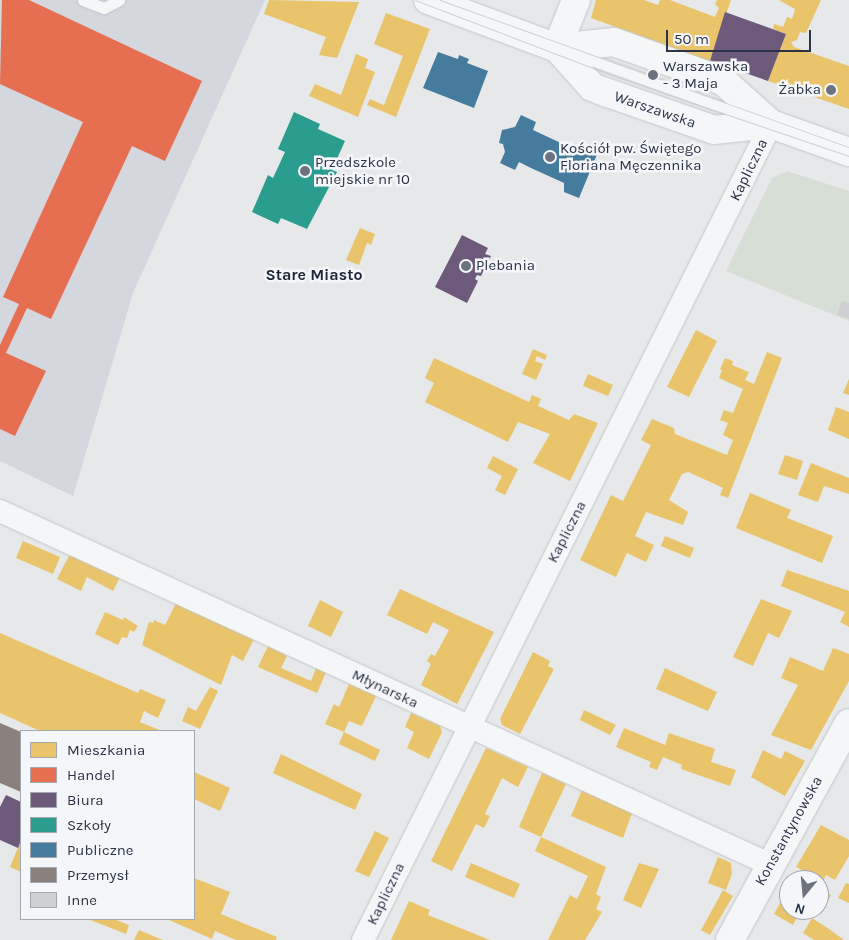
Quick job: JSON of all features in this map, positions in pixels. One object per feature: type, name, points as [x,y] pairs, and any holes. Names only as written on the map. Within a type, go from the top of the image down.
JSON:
[{"type":"street","name":"Warszawska","points":[[428,0],[557,48],[614,42],[714,78],[729,84],[754,112],[771,124],[849,152]]},
{"type":"street","points":[[557,48],[576,0]]},
{"type":"street","name":"Warszawska","points":[[557,48],[592,87],[608,93],[714,130],[771,124]]},
{"type":"street","name":"Kapliczna","points":[[363,940],[771,124]]},
{"type":"street","name":"Młynarska","points":[[0,511],[771,865]]},
{"type":"street","name":"Konstantynowska","points":[[730,940],[849,723]]},
{"type":"lane","points":[[83,0],[104,8],[119,0]]},
{"type":"shaded area","points":[[0,0],[265,0],[133,293],[73,496],[0,461]]},
{"type":"shaded area","points":[[787,171],[849,191],[849,321],[726,271],[772,178]]},
{"type":"building: Mieszkania","points":[[269,0],[359,2],[337,58],[319,55],[326,37],[264,14]]},
{"type":"building: Mieszkania","points":[[596,0],[644,0],[658,5],[660,0],[670,0],[715,17],[719,8],[715,4],[717,0],[731,0],[710,61],[591,18]]},
{"type":"building: Mieszkania","points":[[779,0],[821,0],[806,33],[800,32],[797,40],[791,42],[794,47],[849,66],[849,109],[768,81],[786,34],[773,29],[774,24],[783,27],[787,17],[792,19],[795,9]]},
{"type":"building: Mieszkania","points":[[386,13],[430,29],[396,117],[367,105],[370,99],[384,105],[403,56],[374,44]]},
{"type":"building: Mieszkania","points":[[356,54],[368,59],[365,68],[375,72],[358,117],[309,96],[315,84],[341,95]]},
{"type":"building: Mieszkania","points":[[360,228],[375,234],[371,245],[367,243],[359,265],[346,260]]},
{"type":"building: Mieszkania","points":[[696,330],[717,341],[689,397],[667,387]]},
{"type":"building: Mieszkania","points":[[533,349],[547,355],[545,360],[537,356],[535,361],[543,364],[536,380],[522,374]]},
{"type":"building: Mieszkania","points":[[767,352],[782,358],[728,498],[720,495],[723,488],[688,472],[682,474],[669,500],[688,512],[683,525],[646,512],[635,536],[654,545],[646,562],[627,553],[616,577],[580,560],[611,495],[623,501],[651,445],[641,440],[652,419],[674,428],[675,434],[727,455],[733,440],[723,435],[728,423],[720,420],[724,410],[733,413],[743,389],[719,378],[722,370],[720,369],[725,358],[733,361],[732,365],[749,372],[745,380],[754,384]]},
{"type":"building: Mieszkania","points":[[434,358],[529,402],[532,395],[541,399],[538,406],[569,420],[574,414],[598,423],[570,481],[533,463],[550,434],[518,422],[508,442],[425,402],[434,383],[425,378]]},
{"type":"building: Mieszkania","points":[[588,374],[613,385],[608,396],[583,386]]},
{"type":"building: Mieszkania","points":[[849,379],[849,395],[843,393]]},
{"type":"building: Mieszkania","points":[[836,407],[849,412],[849,439],[828,430]]},
{"type":"building: Mieszkania","points":[[785,455],[803,461],[797,480],[778,474]]},
{"type":"building: Mieszkania","points":[[493,456],[518,469],[505,495],[495,490],[502,476],[487,468]]},
{"type":"building: Mieszkania","points":[[811,463],[849,478],[849,494],[824,486],[818,502],[798,495]]},
{"type":"building: Mieszkania","points":[[750,493],[791,510],[787,518],[833,536],[822,563],[736,528]]},
{"type":"building: Mieszkania","points":[[665,536],[694,548],[690,558],[661,546]]},
{"type":"building: Mieszkania","points":[[23,541],[60,557],[53,574],[16,558]]},
{"type":"building: Mieszkania","points":[[70,554],[120,577],[113,591],[87,577],[81,591],[57,579]]},
{"type":"building: Mieszkania","points":[[787,570],[849,591],[849,627],[840,622],[845,612],[781,586]]},
{"type":"building: Mieszkania","points":[[400,589],[494,632],[457,704],[421,685],[431,664],[427,661],[431,654],[435,656],[449,630],[433,622],[427,634],[387,615]]},
{"type":"building: Mieszkania","points":[[761,599],[792,611],[779,638],[768,633],[753,666],[733,657]]},
{"type":"building: Mieszkania","points":[[320,600],[343,612],[331,637],[308,626]]},
{"type":"building: Mieszkania","points":[[176,603],[254,639],[243,661],[232,655],[221,685],[142,645],[149,622],[153,623],[154,620],[165,625]]},
{"type":"building: Mieszkania","points":[[105,612],[123,620],[124,617],[138,626],[134,632],[130,630],[127,638],[122,637],[118,645],[95,634]]},
{"type":"building: Mieszkania","points":[[0,633],[138,693],[140,689],[166,700],[158,718],[144,711],[140,722],[160,730],[38,730],[0,713]]},
{"type":"building: Mieszkania","points":[[268,646],[287,656],[281,668],[311,681],[316,668],[326,672],[317,693],[258,667]]},
{"type":"building: Mieszkania","points":[[833,648],[849,654],[849,681],[811,750],[771,735],[798,685],[781,678],[790,657],[823,671]]},
{"type":"building: Mieszkania","points":[[533,652],[550,661],[548,666],[554,669],[520,734],[502,725],[500,719]]},
{"type":"building: Mieszkania","points":[[665,668],[717,692],[708,711],[656,689]]},
{"type":"building: Mieszkania","points":[[349,684],[376,696],[362,726],[349,721],[344,732],[325,724],[334,704],[339,707]]},
{"type":"building: Mieszkania","points":[[210,687],[218,691],[200,729],[182,721],[188,707],[196,711]]},
{"type":"building: Mieszkania","points":[[584,710],[616,725],[610,735],[580,720]]},
{"type":"building: Mieszkania","points":[[411,713],[440,726],[442,732],[429,759],[407,748],[414,732],[405,727]]},
{"type":"building: Mieszkania","points":[[624,728],[665,745],[669,733],[715,749],[711,762],[736,770],[730,786],[681,769],[682,765],[663,757],[657,770],[649,767],[651,762],[616,747]]},
{"type":"building: Mieszkania","points":[[344,732],[380,750],[375,761],[339,744]]},
{"type":"building: Mieszkania","points":[[486,748],[528,767],[518,787],[502,778],[485,814],[490,816],[484,828],[476,824],[452,871],[431,861]]},
{"type":"building: Mieszkania","points":[[763,750],[781,759],[785,751],[805,761],[785,796],[751,777]]},
{"type":"building: Mieszkania","points":[[281,754],[362,794],[355,810],[273,773]]},
{"type":"building: Mieszkania","points":[[195,772],[230,788],[220,811],[195,799]]},
{"type":"building: Mieszkania","points":[[542,773],[566,784],[541,837],[519,827]]},
{"type":"building: Mieszkania","points":[[582,790],[632,813],[623,838],[571,816]]},
{"type":"building: Mieszkania","points":[[821,825],[849,840],[849,856],[835,880],[829,877],[829,870],[802,870],[796,867]]},
{"type":"building: Mieszkania","points":[[375,831],[389,838],[369,877],[355,871]]},
{"type":"building: Mieszkania","points":[[541,837],[606,867],[596,894],[601,897],[596,909],[602,912],[585,940],[548,940],[570,895],[577,899],[588,876],[535,851]]},
{"type":"building: Mieszkania","points":[[20,842],[20,872],[10,867]]},
{"type":"building: Mieszkania","points":[[718,857],[731,863],[732,874],[726,890],[708,883]]},
{"type":"building: Mieszkania","points":[[471,863],[520,884],[514,898],[465,877]]},
{"type":"building: Mieszkania","points":[[639,863],[659,869],[641,908],[623,900]]},
{"type":"building: Mieszkania","points":[[195,878],[230,892],[221,914],[277,937],[276,940],[236,940],[215,931],[212,939],[169,920],[195,920]]},
{"type":"building: Mieszkania","points":[[846,883],[849,884],[849,903],[838,898]]},
{"type":"building: Mieszkania","points":[[723,890],[733,896],[710,935],[701,930]]},
{"type":"building: Mieszkania","points":[[409,901],[430,910],[428,915],[490,940],[391,940]]},
{"type":"building: Mieszkania","points":[[779,905],[779,917],[774,914]]},
{"type":"building: Mieszkania","points":[[91,920],[116,920],[129,925],[126,934]]},
{"type":"building: Mieszkania","points":[[784,920],[796,920],[793,925]]},
{"type":"building: Mieszkania","points":[[811,920],[815,920],[844,940],[814,940],[803,933]]},
{"type":"building: Mieszkania","points":[[139,930],[163,940],[134,940]]},
{"type":"building: Handel","points":[[2,0],[29,0],[202,81],[165,161],[132,146],[51,319],[27,308],[6,353],[46,371],[15,436],[0,429],[0,345],[19,304],[3,297],[83,122],[0,84]]},
{"type":"building: Biura","points":[[725,12],[786,34],[768,81],[710,61]]},
{"type":"building: Biura","name":"Plebania","points":[[462,235],[488,248],[485,254],[491,256],[481,276],[477,275],[475,279],[478,281],[467,303],[435,287]]},
{"type":"building: Biura","points":[[6,795],[20,802],[20,843],[18,848],[0,840],[0,807]]},
{"type":"building: Szkoły","name":"Przedszkole miejskie nr 10","points":[[294,112],[320,124],[318,129],[345,141],[332,170],[337,172],[307,229],[281,218],[278,224],[252,212],[268,175],[273,178],[285,152],[278,149]]},
{"type":"building: Publiczne","points":[[438,52],[458,59],[459,55],[469,59],[467,63],[488,71],[474,108],[423,88]]},
{"type":"building: Publiczne","name":"Kościół pw. Świętego Floriana Męczennika","points":[[521,115],[536,122],[533,130],[578,151],[584,146],[598,152],[579,198],[564,192],[564,183],[519,162],[515,170],[500,163],[505,152],[503,144],[499,143],[502,130],[515,127]]},
{"type":"building: Przemysł","points":[[0,723],[20,732],[20,792],[0,783]]},
{"type":"building: Inne","points":[[842,301],[849,303],[849,319],[837,315]]},
{"type":"tram line","points":[[415,0],[614,76],[849,156]]},
{"type":"tram line","points":[[440,0],[849,147]]},
{"type":"place","name":"Warszawska - 3 Maja","points":[[653,75]]},
{"type":"place","name":"Żabka","points":[[831,90]]},
{"type":"place","name":"Kościół pw. Świętego Floriana Męczennika","points":[[550,157]]},
{"type":"place","name":"Przedszkole miejskie nr 10","points":[[305,171]]},
{"type":"place","name":"Plebania","points":[[466,266]]},
{"type":"district","name":"Stare Miasto","points":[[314,275]]}]
